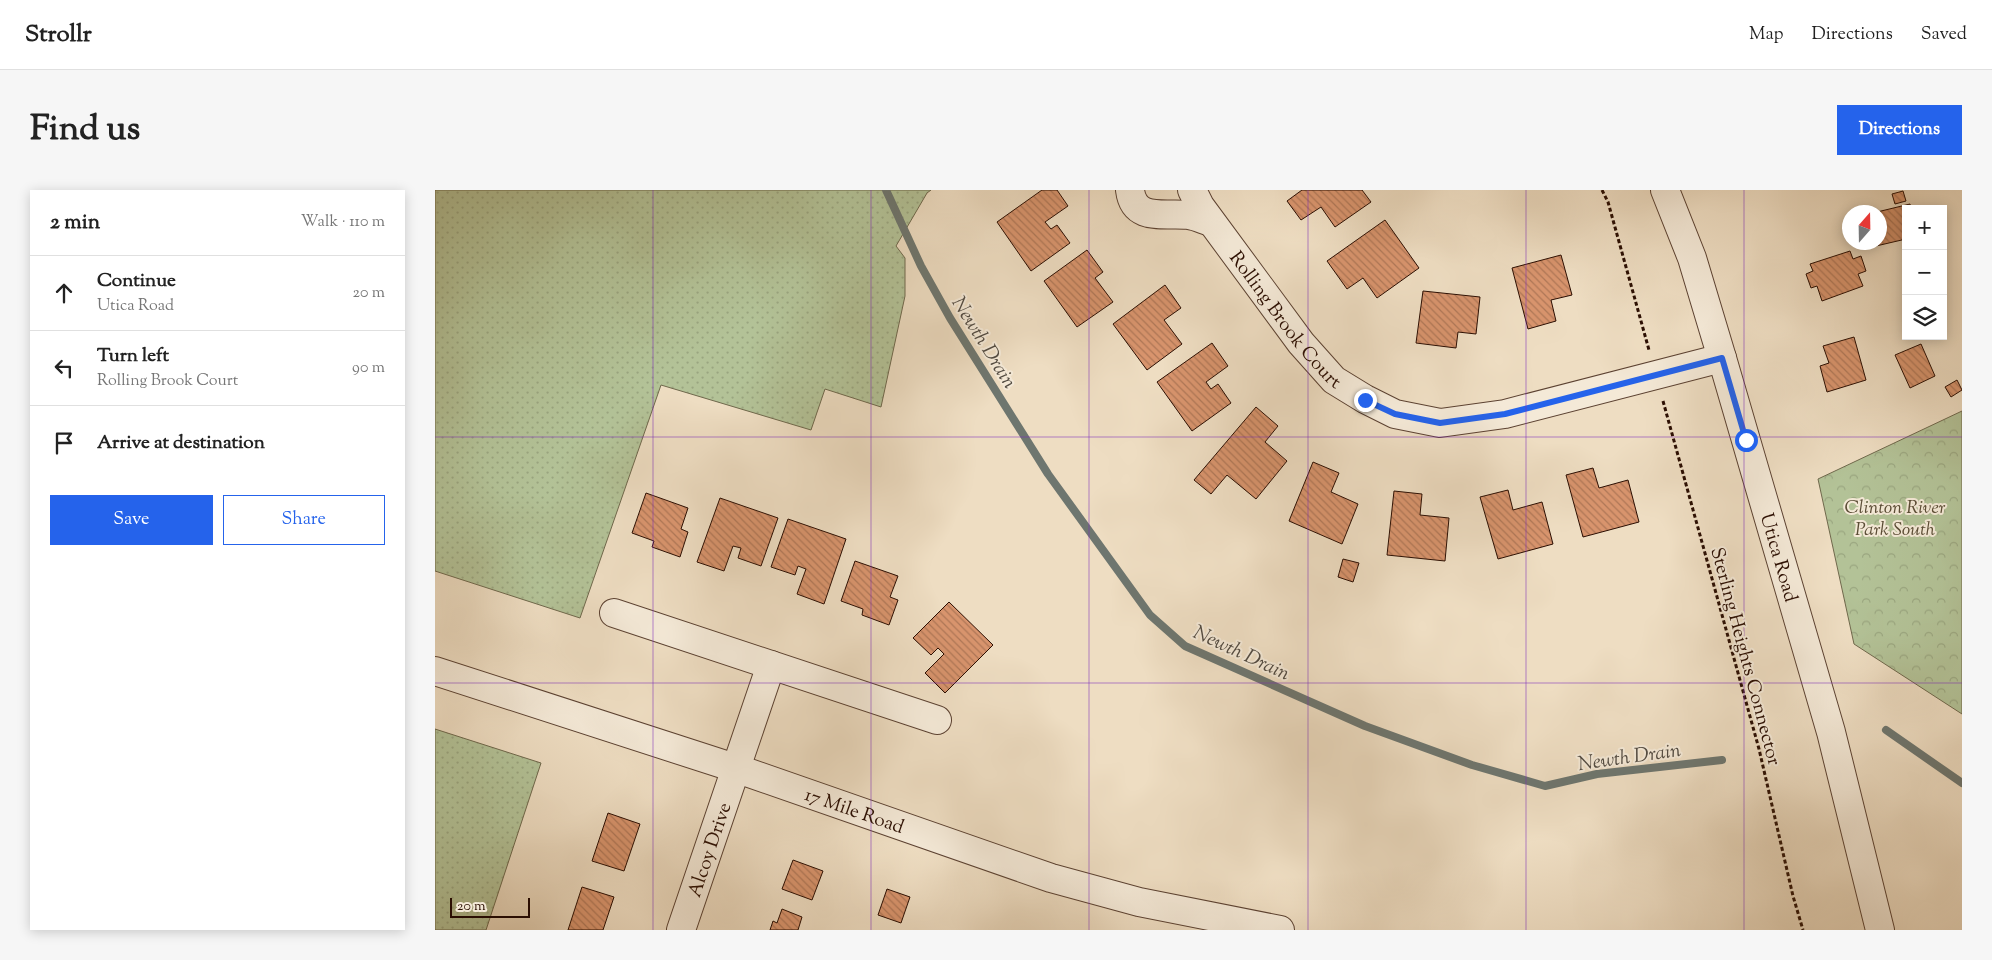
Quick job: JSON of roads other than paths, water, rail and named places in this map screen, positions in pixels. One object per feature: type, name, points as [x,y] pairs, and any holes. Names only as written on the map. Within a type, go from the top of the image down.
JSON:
[{"type":"street","points":[[1130,190],[1141,210],[1149,214],[1159,216],[1169,214],[1190,215],[1211,222]]},
{"type":"street","name":"Rolling Brook Court","points":[[1169,214],[1177,210],[1184,202],[1190,190]]},
{"type":"street","name":"Rolling Brook Court","points":[[1190,190],[1199,206],[1301,343],[1334,380],[1365,400],[1395,414],[1440,423],[1505,414],[1722,358]]},
{"type":"street","name":"Utica Road","points":[[1665,190],[1692,258],[1831,732],[1880,930]]},
{"type":"street","points":[[614,613],[937,720]]},
{"type":"street","name":"Alcoy Drive","points":[[681,930],[771,665]]},
{"type":"street","name":"17 Mile Road","points":[[435,671],[735,768],[1051,878],[1139,902],[1279,930]]},
{"type":"waterway","name":"Newth Drain","points":[[886,190],[921,266],[950,318],[1048,474],[1150,615],[1185,646],[1365,726],[1472,765],[1545,786],[1597,774],[1722,760]]},
{"type":"waterway","name":"Newth Drain","points":[[1886,730],[1962,783]]},
{"type":"park label","name":"Clinton River Park South","points":[[1895,517]]}]
